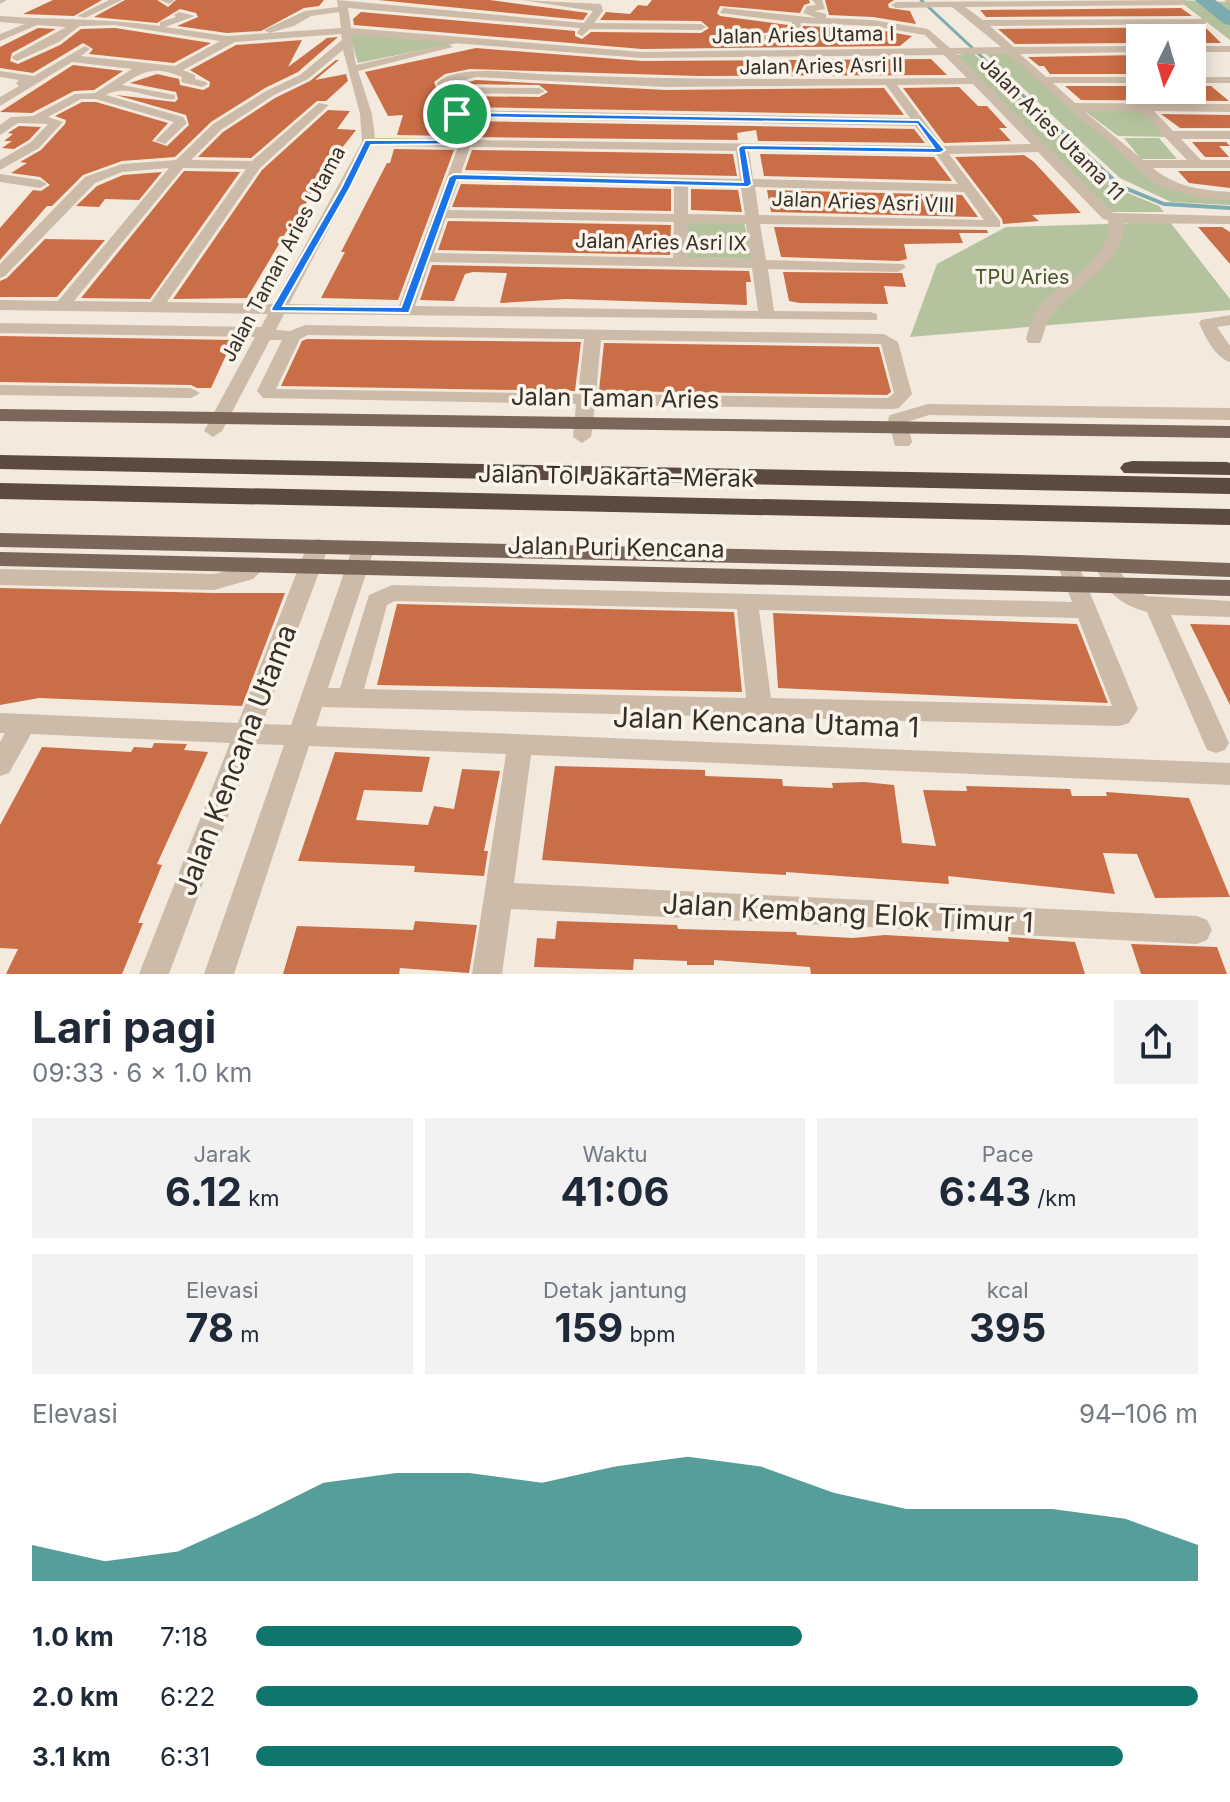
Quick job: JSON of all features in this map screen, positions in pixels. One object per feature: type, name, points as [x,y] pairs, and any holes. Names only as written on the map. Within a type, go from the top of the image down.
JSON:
[{"type":"highway","name":"Jalan Tol Jakarta–Merak","points":[[0,462],[1230,486]]},
{"type":"highway","points":[[1084,483],[1107,472],[1131,468],[1230,469]]},
{"type":"highway","name":"Jalan Tol Jakarta–Merak","points":[[0,491],[1230,517]]},
{"type":"main road","name":"Jalan Taman Aries","points":[[0,415],[216,424],[1230,445]]},
{"type":"main road","name":"Jalan Taman Aries","points":[[0,429],[216,424]]},
{"type":"main road","name":"Jalan Taman Aries","points":[[900,436],[1230,432]]},
{"type":"main road","name":"Jalan Puri Kencana","points":[[0,540],[314,556],[1071,573],[1230,588]]},
{"type":"main road","name":"Jalan Puri Kencana","points":[[0,559],[257,564],[314,556]]},
{"type":"main road","name":"Jalan Puri Kencana","points":[[1109,575],[1230,570]]},
{"type":"street","points":[[17,58],[55,40],[73,24],[117,0]]},
{"type":"street","points":[[527,0],[598,6],[588,26],[567,50]]},
{"type":"street","points":[[817,0],[822,7],[810,8],[808,13],[826,16]]},
{"type":"street","points":[[157,29],[170,20],[182,21],[190,16],[177,15],[196,1]]},
{"type":"street","points":[[896,5],[995,1],[1181,1],[1205,21],[981,23]]},
{"type":"street","points":[[949,2],[1012,49],[1072,107],[1164,184],[1181,190],[1230,196]]},
{"type":"street","points":[[777,4],[760,34],[794,36],[798,20]]},
{"type":"street","points":[[266,31],[290,24],[308,13],[343,5],[588,26],[701,27]]},
{"type":"street","name":"Jalan Taman Aries Utama","points":[[216,424],[276,309],[346,188],[368,142],[368,124],[345,36],[343,5]]},
{"type":"street","points":[[2,9],[36,22],[73,24],[105,21],[232,39]]},
{"type":"street","name":"Jalan Aries Utama 11","points":[[723,11],[918,29],[937,39],[1108,216],[1229,221]]},
{"type":"street","points":[[130,24],[146,13]]},
{"type":"street","points":[[0,38],[36,22]]},
{"type":"street","points":[[289,48],[280,45],[294,35]]},
{"type":"street","points":[[62,306],[178,165],[217,127],[270,93],[304,77],[345,36]]},
{"type":"street","name":"Jalan Aries Utama I","points":[[232,39],[345,36],[667,55],[1126,49]]},
{"type":"street","points":[[174,70],[232,39]]},
{"type":"street","name":"Jalan Aries Utama I","points":[[352,69],[467,43]]},
{"type":"street","points":[[0,104],[85,49]]},
{"type":"street","points":[[1206,49],[1230,49]]},
{"type":"street","points":[[663,145],[667,55]]},
{"type":"street","points":[[70,58],[174,70],[191,77],[184,80],[202,84]]},
{"type":"street","points":[[97,96],[143,67]]},
{"type":"street","points":[[0,74],[30,78],[16,86]]},
{"type":"street","points":[[405,311],[466,142],[443,83],[476,74],[602,83],[665,101]]},
{"type":"street","points":[[1043,80],[1126,80]]},
{"type":"street","points":[[1206,80],[1230,80]]},
{"type":"street","name":"Jalan Aries Asri II","points":[[665,101],[737,102],[890,83],[978,81]]},
{"type":"street","points":[[890,83],[967,188]]},
{"type":"street","points":[[110,88],[135,89],[171,97]]},
{"type":"street","points":[[35,119],[74,97],[97,96],[179,120],[181,123],[161,141]]},
{"type":"street","points":[[457,114],[665,101],[737,102],[919,122]]},
{"type":"street","points":[[0,104],[20,107]]},
{"type":"street","points":[[156,307],[255,165],[323,105]]},
{"type":"street","points":[[1072,107],[1230,108]]},
{"type":"street","points":[[1144,108],[1198,164]]},
{"type":"street","points":[[0,131],[16,119],[57,122],[35,145],[0,166]]},
{"type":"street","points":[[1170,135],[1230,135]]},
{"type":"street","points":[[368,142],[940,150],[1040,148]]},
{"type":"street","points":[[742,148],[767,316]]},
{"type":"street","points":[[1138,164],[1230,164]]},
{"type":"street","points":[[0,273],[96,175],[117,168],[255,165]]},
{"type":"street","points":[[454,177],[967,188]]},
{"type":"street","points":[[0,178],[40,184]]},
{"type":"street","points":[[681,182],[681,262]]},
{"type":"street","name":"Jalan Aries Asri VIII","points":[[440,214],[995,224],[967,188]]},
{"type":"street","points":[[1034,339],[1047,308],[1098,265],[1117,233],[1115,218]]},
{"type":"street","name":"Jalan Aries Asri IX","points":[[423,257],[898,267]]},
{"type":"street","points":[[0,305],[871,317]]},
{"type":"street","points":[[0,328],[293,336],[305,330],[888,339],[903,394],[893,404],[269,394],[266,391],[293,336]]},
{"type":"street","points":[[1223,328],[1230,357]]},
{"type":"street","points":[[583,431],[593,336]]},
{"type":"street","points":[[0,390],[191,393]]},
{"type":"street","points":[[900,436],[897,419],[928,409],[1230,414]]},
{"type":"street","name":"Jalan Kencana Utama","points":[[154,974],[314,556]]},
{"type":"street","name":"Jalan Kencana Utama","points":[[219,974],[300,734],[334,696],[360,557]]},
{"type":"street","points":[[0,577],[214,582],[245,574],[257,564]]},
{"type":"street","points":[[1071,573],[1087,610],[1126,709],[1120,716],[334,696],[377,601],[392,593],[1087,610]]},
{"type":"street","points":[[1109,575],[1121,594],[1136,602],[1156,606],[1230,609]]},
{"type":"street","points":[[747,602],[760,708]]},
{"type":"street","points":[[1156,606],[1216,743]]},
{"type":"street","points":[[0,765],[12,722]]},
{"type":"street","name":"Jalan Kencana Utama 1","points":[[12,722],[1230,774]]},
{"type":"street","points":[[487,974],[520,744]]},
{"type":"street","name":"Jalan Kembang Elok Timur 1","points":[[499,895],[1197,930]]},
{"type":"green space","points":[[1178,0],[1230,2],[1230,40]]},
{"type":"green space","points":[[349,33],[457,43],[358,63]]},
{"type":"green space","points":[[1007,51],[1152,180],[1230,198],[1230,205],[1171,202],[1120,178],[984,52]]},
{"type":"green space","points":[[973,53],[1116,188],[1159,206],[1164,212],[1110,212],[956,55]]},
{"type":"green space","points":[[1082,109],[1140,109],[1167,137],[1118,136]]},
{"type":"green space","points":[[1124,138],[1159,138],[1177,159],[1141,159]]},
{"type":"green space","points":[[684,220],[744,222],[753,259],[684,258]]},
{"type":"green space","name":"TPU Aries","points":[[1170,222],[1230,299],[1230,310],[910,337],[937,264],[1006,227]]},
{"type":"building","points":[[53,0],[102,0],[74,16],[23,14]]},
{"type":"building","points":[[125,0],[157,0],[168,7],[176,0],[324,0],[319,6],[304,8],[261,31],[227,33],[177,26],[198,17],[196,13],[180,9],[157,23],[94,17]]},
{"type":"building","points":[[378,0],[490,0],[588,13],[583,20]]},
{"type":"building","points":[[652,0],[809,0],[810,3],[804,5],[800,13],[720,6],[717,13],[720,16],[788,25],[787,30],[757,34],[757,42],[762,44],[800,40],[803,26],[873,29],[912,36],[900,46],[642,49],[354,25],[353,19],[361,12],[575,31],[575,36],[582,39],[591,32],[701,33],[709,28],[701,21],[600,20],[606,12],[630,14],[638,5],[647,6]]},
{"type":"building","points":[[825,0],[894,0],[888,4],[889,8],[910,11],[916,24],[873,17],[829,15]]},
{"type":"building","points":[[1181,8],[1192,16],[986,17],[980,10]]},
{"type":"building","points":[[38,28],[56,29],[12,53],[10,61],[18,64],[60,45],[81,29],[115,28],[211,43],[174,63],[89,54],[93,49],[83,43],[33,73],[0,68],[0,47]]},
{"type":"building","points":[[1126,28],[1126,43],[1015,44],[998,29]]},
{"type":"building","points":[[1206,28],[1221,43],[1206,43]]},
{"type":"building","points":[[338,37],[298,72],[265,88],[211,122],[175,157],[122,161],[83,175],[52,206],[47,206],[0,260],[0,228],[33,190],[41,191],[50,185],[40,177],[11,173],[27,163],[20,162],[41,150],[65,124],[66,120],[55,116],[82,102],[96,102],[168,123],[152,141],[167,146],[189,125],[186,115],[116,95],[175,102],[178,99],[176,92],[130,83],[157,74],[179,79],[180,85],[203,90],[209,87],[210,82],[190,70],[236,45],[302,40],[288,67],[327,38]]},
{"type":"building","points":[[476,48],[642,61],[931,59],[947,75],[699,76],[470,69],[445,74],[434,82],[455,136],[397,135],[403,115],[388,116],[365,72]]},
{"type":"building","points":[[1126,55],[1126,74],[1050,74],[1044,66],[1039,66],[1028,57]]},
{"type":"building","points":[[339,60],[315,80],[346,74],[348,81],[326,101],[317,101],[251,158],[198,157],[223,132],[275,98],[310,81]]},
{"type":"building","points":[[73,65],[123,71],[94,90],[74,91],[32,113],[0,112]]},
{"type":"building","points":[[476,80],[666,90],[884,88],[904,115],[462,107],[458,96],[539,97],[548,92],[539,85],[460,84]]},
{"type":"building","points":[[1065,86],[1126,86],[1126,100],[1081,100]]},
{"type":"building","points":[[1206,86],[1211,86],[1229,101],[1206,101]]},
{"type":"building","points":[[959,87],[978,106],[987,106],[1007,128],[999,128],[1011,141],[944,143],[903,88]]},
{"type":"building","points":[[328,110],[350,111],[337,129],[356,130],[320,176],[290,235],[285,234],[247,298],[173,299],[262,170]]},
{"type":"building","points":[[1161,114],[1230,115],[1230,128],[1180,128]]},
{"type":"building","points":[[467,121],[914,129],[925,143],[758,141],[756,130],[737,133],[738,140],[473,137]]},
{"type":"building","points":[[19,126],[41,127],[29,140],[14,149],[2,148],[12,141],[4,141],[13,134],[8,133]]},
{"type":"building","points":[[1192,142],[1226,142],[1230,146],[1219,146],[1229,157],[1205,157]]},
{"type":"building","points":[[394,149],[454,150],[398,300],[321,298],[345,252],[341,252],[387,163],[390,163]]},
{"type":"building","points":[[472,150],[733,154],[737,176],[465,170]]},
{"type":"building","points":[[760,154],[934,157],[952,181],[764,176]]},
{"type":"building","points":[[1024,155],[1081,213],[1032,215],[1039,221],[1003,224],[955,157]]},
{"type":"building","points":[[184,171],[240,172],[150,299],[81,298]]},
{"type":"building","points":[[1178,171],[1230,171],[1230,188],[1189,183]]},
{"type":"building","points":[[162,172],[139,200],[105,199],[99,207],[76,206],[97,186],[123,175]]},
{"type":"building","points":[[461,184],[671,189],[671,211],[452,207]]},
{"type":"building","points":[[691,189],[738,190],[742,212],[691,210]]},
{"type":"building","points":[[767,190],[962,195],[978,217],[771,212]]},
{"type":"building","points":[[448,221],[671,225],[670,255],[438,250]]},
{"type":"building","points":[[774,227],[987,230],[988,233],[959,233],[963,243],[904,244],[907,259],[899,261],[781,257]]},
{"type":"building","points":[[1198,227],[1222,227],[1230,232],[1230,264]]},
{"type":"building","points":[[45,239],[105,240],[57,297],[0,297],[0,281],[7,278]]},
{"type":"building","points":[[432,265],[749,271],[751,282],[746,282],[747,305],[566,299],[500,303],[507,273],[473,272],[465,274],[454,301],[420,300]]},
{"type":"building","points":[[783,272],[902,273],[906,287],[884,286],[888,304],[800,303],[789,301]]},
{"type":"building","points":[[0,336],[233,340],[211,388],[197,388],[191,385],[0,382]]},
{"type":"building","points":[[302,341],[581,342],[575,391],[281,386]]},
{"type":"building","points":[[604,343],[879,347],[891,392],[887,395],[599,391]]},
{"type":"building","points":[[0,588],[285,593],[242,706],[39,698],[0,705]]},
{"type":"building","points":[[397,604],[734,612],[742,692],[377,685]]},
{"type":"building","points":[[773,613],[1077,624],[1108,703],[778,688]]},
{"type":"building","points":[[1190,624],[1230,625],[1230,705]]},
{"type":"building","points":[[154,743],[187,744],[184,750],[208,752],[157,864],[162,865],[138,923],[143,923],[122,974],[6,974],[18,949],[0,948],[0,825],[42,747],[131,752],[134,747],[152,748]]},
{"type":"building","points":[[335,752],[430,757],[422,792],[364,790],[356,820],[428,825],[434,806],[454,809],[462,769],[500,771],[484,851],[488,851],[484,876],[414,872],[415,866],[298,861]]},
{"type":"building","points":[[555,766],[705,770],[705,776],[782,779],[783,786],[833,788],[832,783],[864,782],[894,785],[902,843],[936,846],[923,790],[967,791],[966,786],[1070,789],[1072,796],[1107,796],[1106,792],[1189,798],[1230,897],[1155,898],[1137,854],[1103,853],[1115,894],[948,876],[949,884],[542,860]]},
{"type":"building","points":[[415,921],[477,925],[469,973],[400,968],[399,974],[283,974],[297,926],[413,930]]},
{"type":"building","points":[[557,921],[677,925],[678,929],[796,932],[797,935],[853,938],[885,935],[1009,942],[1008,937],[1075,942],[1085,974],[811,974],[810,967],[714,960],[714,965],[687,965],[687,961],[634,959],[633,970],[534,967],[537,938],[555,939]]},
{"type":"building","points":[[1131,944],[1217,947],[1227,974],[1141,974]]},
{"type":"waterway","points":[[921,0],[1046,117]]},
{"type":"waterway","points":[[1204,0],[1230,20]]},
{"type":"waterway","points":[[1044,115],[1120,186],[1164,204],[1230,208]]},
{"type":"route","points":[[457,114],[919,122],[940,150],[742,148],[748,184],[454,177],[405,311],[276,309],[346,188],[368,142],[466,142],[457,114]]}]
